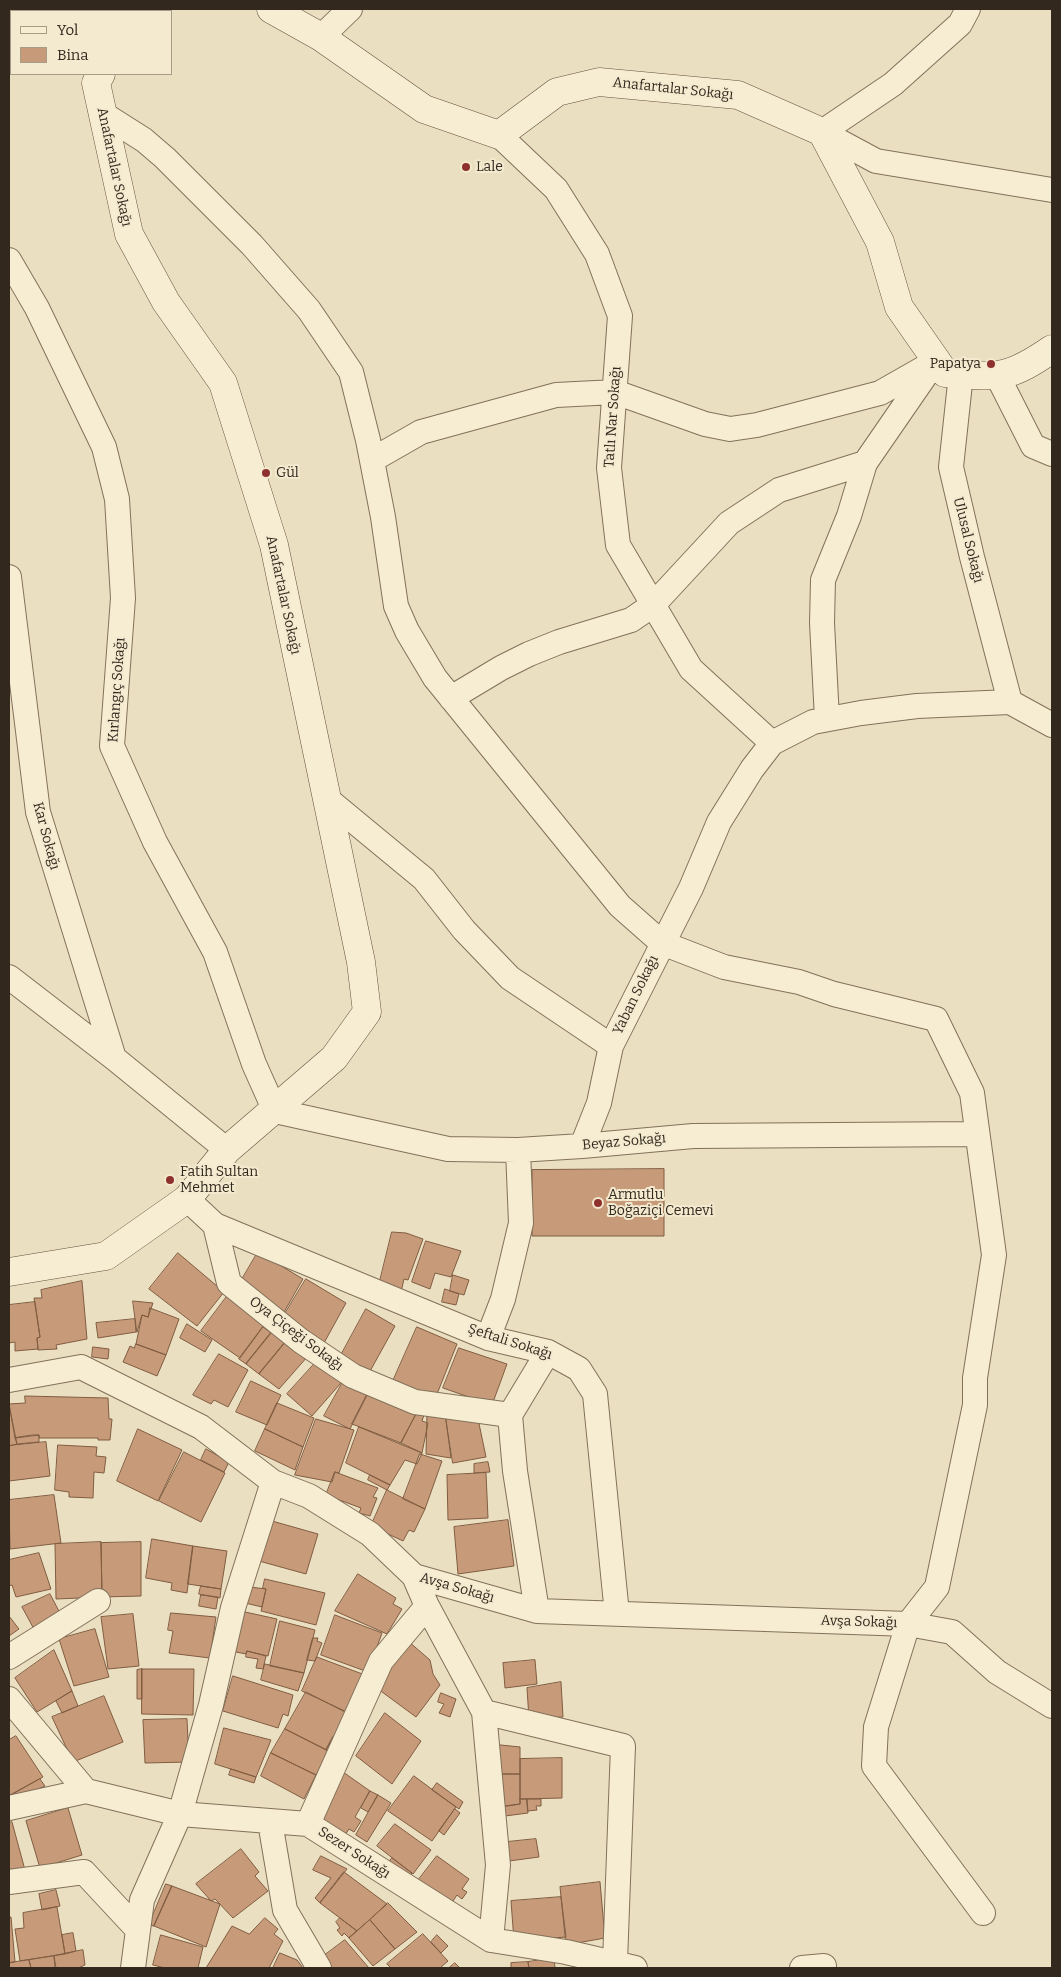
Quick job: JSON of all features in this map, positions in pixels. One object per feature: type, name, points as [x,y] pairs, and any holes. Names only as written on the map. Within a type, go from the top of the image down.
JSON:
[{"type":"main road","points":[[270,9],[321,37],[424,109],[499,135]]},
{"type":"main road","name":"Anafartalar Sokağı","points":[[9,1272],[106,1256],[187,1199],[227,1150],[275,1111],[334,1058],[367,1012],[361,962],[274,545],[223,383],[166,302],[129,234],[96,83],[100,75]]},
{"type":"main road","name":"Anafartalar Sokağı","points":[[499,135],[557,92],[599,82],[738,95],[822,132]]},
{"type":"main road","points":[[822,132],[880,242],[899,307],[945,373],[998,377],[1024,368],[1052,349]]},
{"type":"street","points":[[321,37],[350,9]]},
{"type":"street","points":[[968,9],[960,24],[893,84],[822,132],[876,161],[1052,190]]},
{"type":"street","points":[[103,114],[144,140],[165,158],[252,245],[310,310],[350,372],[384,517],[396,606],[407,631],[435,678],[614,899],[662,944],[724,967],[799,982],[834,994],[936,1019],[972,1092],[994,1256],[975,1378],[975,1404],[937,1587],[908,1624],[876,1727],[874,1766],[983,1913]]},
{"type":"street","name":"Tatlı Nar Sokağı","points":[[499,135],[556,189],[597,254],[620,316],[609,468],[618,545],[691,668],[772,743]]},
{"type":"street","name":"Kırlangıç Sokağı","points":[[9,260],[37,308],[104,447],[117,499],[123,598],[112,746],[155,842],[215,952],[254,1064],[275,1111]]},
{"type":"street","points":[[372,460],[421,432],[556,395],[615,392],[706,424],[730,429],[757,425],[880,393],[936,360]]},
{"type":"street","points":[[827,719],[822,623],[823,580],[849,516],[865,463],[936,360]]},
{"type":"street","name":"Ulusal Sokağı","points":[[961,374],[951,467],[972,557],[1010,702]]},
{"type":"street","points":[[998,377],[1033,446],[1052,454]]},
{"type":"street","points":[[451,698],[500,668],[529,654],[559,642],[631,620],[654,605],[729,523],[779,490],[865,463]]},
{"type":"street","name":"Kar Sokağı","points":[[9,577],[38,812],[114,1058]]},
{"type":"street","points":[[772,743],[813,722],[916,706],[1010,702],[1052,724]]},
{"type":"street","name":"Yaban Sokağı","points":[[582,1146],[599,1102],[611,1046],[691,888],[719,822],[752,769],[772,743]]},
{"type":"street","points":[[326,798],[424,879],[464,930],[510,978],[611,1046]]},
{"type":"street","points":[[9,977],[114,1058],[227,1150]]},
{"type":"street","name":"Beyaz Sokağı","points":[[275,1111],[448,1149],[518,1150],[693,1136],[977,1134]]},
{"type":"street","points":[[488,1338],[503,1299],[521,1223],[518,1150]]},
{"type":"street","name":"Şeftali Sokağı","points":[[187,1199],[216,1225],[488,1338],[548,1352],[579,1369],[595,1394],[617,1614]]},
{"type":"street","name":"Oya Çiçeği Sokağı","points":[[216,1225],[228,1283],[302,1341],[353,1376],[415,1402],[510,1415]]},
{"type":"street","points":[[537,1610],[515,1471],[510,1415],[548,1352]]},
{"type":"street","name":"Avşa Sokağı","points":[[9,1380],[81,1367],[201,1427],[273,1482],[308,1496],[370,1534],[414,1576],[537,1610],[908,1624],[952,1632],[998,1672],[1052,1706]]},
{"type":"street","points":[[133,1968],[142,1900],[180,1814],[211,1706],[233,1608],[273,1482]]},
{"type":"street","points":[[414,1576],[427,1606],[484,1712],[498,1865],[491,1940]]},
{"type":"street","points":[[9,1656],[98,1601]]},
{"type":"street","points":[[308,1824],[381,1661],[427,1606]]},
{"type":"street","points":[[9,1699],[86,1791],[9,1808]]},
{"type":"street","points":[[484,1712],[623,1746],[625,1965]]},
{"type":"street","name":"Sezer Sokağı","points":[[86,1791],[180,1814],[308,1824],[491,1940],[625,1965]]},
{"type":"street","points":[[270,1822],[286,1910],[319,1968]]},
{"type":"street","points":[[9,1882],[84,1872],[138,1930]]},
{"type":"building","name":"Armutlu Boğaziçi Cemevi","points":[[664,1169],[664,1236],[532,1236],[532,1170]]},
{"type":"building","points":[[392,1232],[406,1233],[423,1239],[408,1280],[404,1279],[401,1292],[379,1285]]},
{"type":"building","points":[[426,1241],[461,1251],[451,1277],[435,1273],[430,1289],[412,1282]]},
{"type":"building","points":[[258,1252],[303,1279],[280,1319],[241,1281]]},
{"type":"building","points":[[178,1253],[224,1292],[197,1326],[149,1289]]},
{"type":"building","points":[[453,1275],[469,1280],[464,1295],[450,1291]]},
{"type":"building","points":[[306,1279],[346,1303],[324,1343],[283,1317]]},
{"type":"building","points":[[82,1281],[87,1339],[56,1345],[57,1349],[38,1350],[37,1338],[40,1337],[34,1298],[42,1298],[41,1290]]},
{"type":"building","points":[[445,1289],[459,1294],[456,1305],[442,1302]]},
{"type":"building","points":[[228,1295],[265,1324],[240,1358],[201,1331]]},
{"type":"building","points":[[133,1301],[153,1303],[148,1317],[142,1315],[137,1332]]},
{"type":"building","points":[[35,1302],[40,1337],[37,1338],[38,1349],[15,1351],[15,1342],[9,1343],[9,1305]]},
{"type":"building","points":[[150,1308],[179,1319],[166,1355],[136,1344],[142,1315],[148,1317]]},
{"type":"building","points":[[366,1309],[395,1326],[369,1373],[340,1357]]},
{"type":"building","points":[[135,1319],[136,1332],[98,1338],[96,1323]]},
{"type":"building","points":[[187,1324],[212,1340],[205,1352],[180,1338]]},
{"type":"building","points":[[263,1327],[271,1333],[246,1364],[239,1359]]},
{"type":"building","points":[[417,1327],[457,1344],[435,1399],[393,1381]]},
{"type":"building","points":[[274,1329],[287,1340],[259,1374],[246,1364]]},
{"type":"building","points":[[287,1340],[308,1356],[279,1389],[259,1374]]},
{"type":"building","points":[[136,1344],[166,1355],[157,1376],[123,1362],[130,1346],[134,1348]]},
{"type":"building","points":[[93,1347],[109,1349],[108,1359],[92,1357]]},
{"type":"building","points":[[459,1348],[507,1364],[492,1405],[443,1388]]},
{"type":"building","points":[[219,1354],[248,1370],[228,1407],[214,1400],[211,1404],[193,1395]]},
{"type":"building","points":[[317,1361],[341,1383],[312,1416],[287,1394]]},
{"type":"building","points":[[344,1380],[368,1393],[350,1429],[324,1416]]},
{"type":"building","points":[[251,1381],[281,1395],[267,1425],[236,1412]]},
{"type":"building","points":[[368,1393],[418,1410],[401,1443],[352,1424]]},
{"type":"building","points":[[25,1396],[108,1398],[109,1419],[112,1419],[110,1440],[98,1440],[98,1438],[39,1438],[39,1435],[15,1438],[9,1404],[25,1403]]},
{"type":"building","points":[[277,1403],[314,1418],[303,1447],[265,1429]]},
{"type":"building","points":[[9,1405],[17,1444],[9,1446]]},
{"type":"building","points":[[445,1412],[451,1458],[426,1454],[427,1413]]},
{"type":"building","points":[[445,1412],[477,1414],[486,1457],[453,1463]]},
{"type":"building","points":[[417,1413],[424,1415],[422,1421],[428,1423],[422,1453],[401,1443]]},
{"type":"building","points":[[316,1419],[354,1430],[339,1473],[335,1472],[332,1482],[295,1475]]},
{"type":"building","points":[[359,1427],[422,1453],[417,1464],[405,1460],[390,1485],[346,1463]]},
{"type":"building","points":[[138,1429],[182,1450],[158,1501],[117,1481]]},
{"type":"building","points":[[265,1429],[303,1447],[295,1470],[255,1451]]},
{"type":"building","points":[[39,1435],[39,1442],[17,1444],[15,1438]]},
{"type":"building","points":[[46,1442],[50,1476],[9,1481],[9,1446]]},
{"type":"building","points":[[58,1445],[97,1447],[96,1456],[106,1457],[104,1473],[94,1472],[93,1498],[69,1497],[69,1492],[55,1490]]},
{"type":"building","points":[[206,1449],[229,1462],[224,1472],[201,1460]]},
{"type":"building","points":[[184,1452],[225,1473],[201,1522],[159,1501]]},
{"type":"building","points":[[420,1454],[442,1461],[425,1509],[403,1499]]},
{"type":"building","points":[[488,1462],[490,1472],[474,1473],[474,1464]]},
{"type":"building","points":[[335,1472],[378,1488],[373,1497],[377,1498],[370,1516],[359,1513],[361,1508],[326,1495]]},
{"type":"building","points":[[486,1473],[488,1518],[448,1520],[447,1475]]},
{"type":"building","points":[[370,1475],[390,1485],[387,1490],[368,1480]]},
{"type":"building","points":[[387,1490],[425,1509],[414,1532],[409,1530],[403,1541],[371,1526]]},
{"type":"building","points":[[54,1495],[61,1543],[10,1549],[9,1500]]},
{"type":"building","points":[[508,1520],[514,1566],[458,1574],[454,1527]]},
{"type":"building","points":[[272,1521],[318,1534],[306,1574],[259,1561]]},
{"type":"building","points":[[152,1539],[193,1546],[187,1593],[171,1590],[172,1583],[146,1578]]},
{"type":"building","points":[[101,1542],[102,1597],[56,1599],[55,1544]]},
{"type":"building","points":[[141,1542],[141,1596],[102,1597],[101,1543]]},
{"type":"building","points":[[193,1546],[227,1551],[221,1589],[188,1584]]},
{"type":"building","points":[[39,1553],[51,1589],[16,1597],[12,1585],[9,1586],[9,1560]]},
{"type":"building","points":[[358,1574],[396,1598],[393,1604],[402,1609],[387,1634],[335,1611]]},
{"type":"building","points":[[265,1579],[325,1593],[316,1625],[261,1611],[266,1589],[263,1588]]},
{"type":"building","points":[[201,1586],[221,1589],[220,1598],[199,1594]]},
{"type":"building","points":[[250,1587],[266,1589],[262,1607],[245,1603]]},
{"type":"building","points":[[50,1594],[61,1615],[35,1631],[22,1607]]},
{"type":"building","points":[[201,1595],[218,1597],[216,1609],[199,1606]]},
{"type":"building","points":[[236,1610],[277,1619],[268,1656],[247,1651],[246,1654],[226,1650]]},
{"type":"building","points":[[171,1613],[216,1617],[210,1658],[169,1653],[173,1631],[168,1630]]},
{"type":"building","points":[[133,1614],[139,1666],[108,1669],[101,1617]]},
{"type":"building","points":[[335,1615],[382,1633],[368,1672],[321,1655]]},
{"type":"building","points":[[9,1616],[19,1629],[9,1636]]},
{"type":"building","points":[[280,1621],[315,1630],[304,1673],[270,1666]]},
{"type":"building","points":[[95,1629],[109,1677],[74,1686],[59,1639]]},
{"type":"building","points":[[313,1638],[318,1638],[317,1641],[322,1643],[315,1661],[307,1660]]},
{"type":"building","points":[[408,1641],[430,1660],[433,1674],[440,1685],[416,1717],[374,1686]]},
{"type":"building","points":[[54,1650],[72,1691],[37,1712],[15,1678]]},
{"type":"building","points":[[247,1651],[266,1656],[263,1669],[256,1668],[258,1659],[246,1657]]},
{"type":"building","points":[[317,1657],[365,1675],[349,1713],[302,1691]]},
{"type":"building","points":[[535,1660],[537,1684],[505,1688],[503,1663]]},
{"type":"building","points":[[265,1664],[304,1673],[298,1691],[261,1680]]},
{"type":"building","points":[[142,1669],[194,1669],[193,1715],[142,1714]]},
{"type":"building","points":[[142,1669],[142,1699],[137,1699],[137,1670]]},
{"type":"building","points":[[233,1676],[293,1695],[288,1716],[283,1714],[278,1728],[223,1711]]},
{"type":"building","points":[[561,1682],[563,1717],[529,1719],[527,1688]]},
{"type":"building","points":[[72,1691],[78,1706],[62,1713],[56,1701]]},
{"type":"building","points":[[306,1692],[347,1713],[326,1750],[285,1729]]},
{"type":"building","points":[[441,1693],[456,1699],[450,1717],[439,1713],[444,1704],[438,1702]]},
{"type":"building","points":[[104,1696],[123,1742],[73,1762],[52,1717]]},
{"type":"building","points":[[385,1713],[421,1741],[392,1784],[356,1756]]},
{"type":"building","points":[[187,1719],[189,1762],[145,1763],[143,1720]]},
{"type":"building","points":[[224,1728],[271,1740],[256,1777],[215,1764]]},
{"type":"building","points":[[285,1729],[329,1751],[316,1775],[271,1753]]},
{"type":"building","points":[[16,1736],[43,1777],[9,1796],[9,1740]]},
{"type":"building","points":[[333,1737],[340,1741],[334,1754],[326,1750]]},
{"type":"building","points":[[491,1744],[520,1747],[520,1774],[495,1774]]},
{"type":"building","points":[[271,1753],[316,1775],[304,1799],[261,1776]]},
{"type":"building","points":[[562,1758],[562,1798],[520,1799],[520,1759]]},
{"type":"building","points":[[231,1769],[256,1777],[254,1783],[229,1775]]},
{"type":"building","points":[[343,1772],[370,1791],[355,1817],[361,1821],[354,1832],[349,1829],[343,1838],[312,1817]]},
{"type":"building","points":[[496,1774],[520,1774],[520,1804],[501,1807]]},
{"type":"building","points":[[414,1776],[456,1807],[432,1841],[388,1811]]},
{"type":"building","points":[[40,1779],[45,1786],[9,1802],[9,1796]]},
{"type":"building","points":[[437,1783],[463,1802],[459,1809],[432,1790]]},
{"type":"building","points":[[370,1791],[378,1795],[368,1812],[361,1808]]},
{"type":"building","points":[[378,1795],[391,1803],[367,1842],[356,1835]]},
{"type":"building","points":[[520,1799],[527,1799],[528,1813],[505,1816],[504,1806],[520,1804]]},
{"type":"building","points":[[527,1799],[541,1799],[541,1806],[536,1806],[537,1810],[528,1811]]},
{"type":"building","points":[[68,1808],[82,1855],[40,1868],[26,1821]]},
{"type":"building","points":[[455,1809],[460,1813],[444,1835],[439,1831]]},
{"type":"building","points":[[12,1822],[25,1870],[9,1874],[9,1823]]},
{"type":"building","points":[[395,1824],[431,1850],[413,1874],[377,1846]]},
{"type":"building","points":[[536,1839],[539,1857],[509,1861],[507,1842]]},
{"type":"building","points":[[241,1849],[259,1872],[255,1876],[268,1891],[233,1918],[215,1899],[211,1901],[196,1884]]},
{"type":"building","points":[[321,1856],[347,1869],[320,1903],[315,1898],[331,1878],[313,1870]]},
{"type":"building","points":[[437,1856],[469,1879],[462,1889],[467,1892],[462,1899],[457,1895],[449,1907],[416,1883]]},
{"type":"building","points":[[392,1858],[412,1873],[405,1881],[386,1867]]},
{"type":"building","points":[[344,1872],[387,1904],[357,1931],[320,1903]]},
{"type":"building","points":[[600,1882],[605,1938],[566,1945],[560,1887]]},
{"type":"building","points":[[166,1884],[172,1886],[154,1926],[149,1925]]},
{"type":"building","points":[[172,1886],[220,1904],[206,1947],[154,1926]]},
{"type":"building","points":[[56,1890],[60,1906],[42,1910],[39,1894]]},
{"type":"building","points":[[561,1897],[566,1937],[514,1941],[511,1901]]},
{"type":"building","points":[[388,1903],[417,1932],[395,1949],[370,1920]]},
{"type":"building","points":[[57,1907],[65,1954],[20,1961],[15,1929],[24,1928],[23,1913]]},
{"type":"building","points":[[9,1917],[11,1917],[15,1962],[9,1963]]},
{"type":"building","points":[[265,1918],[278,1929],[274,1934],[283,1941],[269,1968],[206,1968],[232,1926],[249,1934]]},
{"type":"building","points":[[340,1918],[357,1931],[349,1938],[344,1933],[342,1936],[337,1930],[340,1928],[336,1922]]},
{"type":"building","points":[[370,1920],[395,1949],[373,1966],[349,1938]]},
{"type":"building","points":[[73,1933],[76,1951],[65,1954],[62,1935]]},
{"type":"building","points":[[423,1934],[448,1961],[440,1968],[391,1968],[387,1964]]},
{"type":"building","points":[[161,1935],[203,1947],[198,1968],[165,1968],[153,1965]]},
{"type":"building","points":[[437,1935],[448,1946],[441,1953],[431,1942]]},
{"type":"building","points":[[345,1940],[369,1968],[323,1968],[317,1961]]},
{"type":"building","points":[[83,1950],[85,1965],[78,1968],[55,1968],[54,1956]]},
{"type":"building","points":[[280,1953],[297,1960],[303,1968],[273,1968]]},
{"type":"building","points":[[54,1956],[56,1968],[31,1968],[29,1960]]},
{"type":"building","points":[[554,1958],[555,1968],[529,1968],[528,1962]]},
{"type":"building","points":[[29,1960],[31,1968],[9,1968],[9,1963]]},
{"type":"building","points":[[528,1962],[529,1968],[511,1968],[511,1963]]},
{"type":"building","points":[[455,1963],[460,1968],[449,1968]]},
{"type":"place","name":"Lale","points":[[466,167]]},
{"type":"place","name":"Papatya","points":[[991,364]]},
{"type":"place","name":"Gül","points":[[266,473]]},
{"type":"place","name":"Fatih Sultan Mehmet","points":[[170,1180]]},
{"type":"place","name":"Armutlu Boğaziçi Cemevi","points":[[598,1203]]}]
